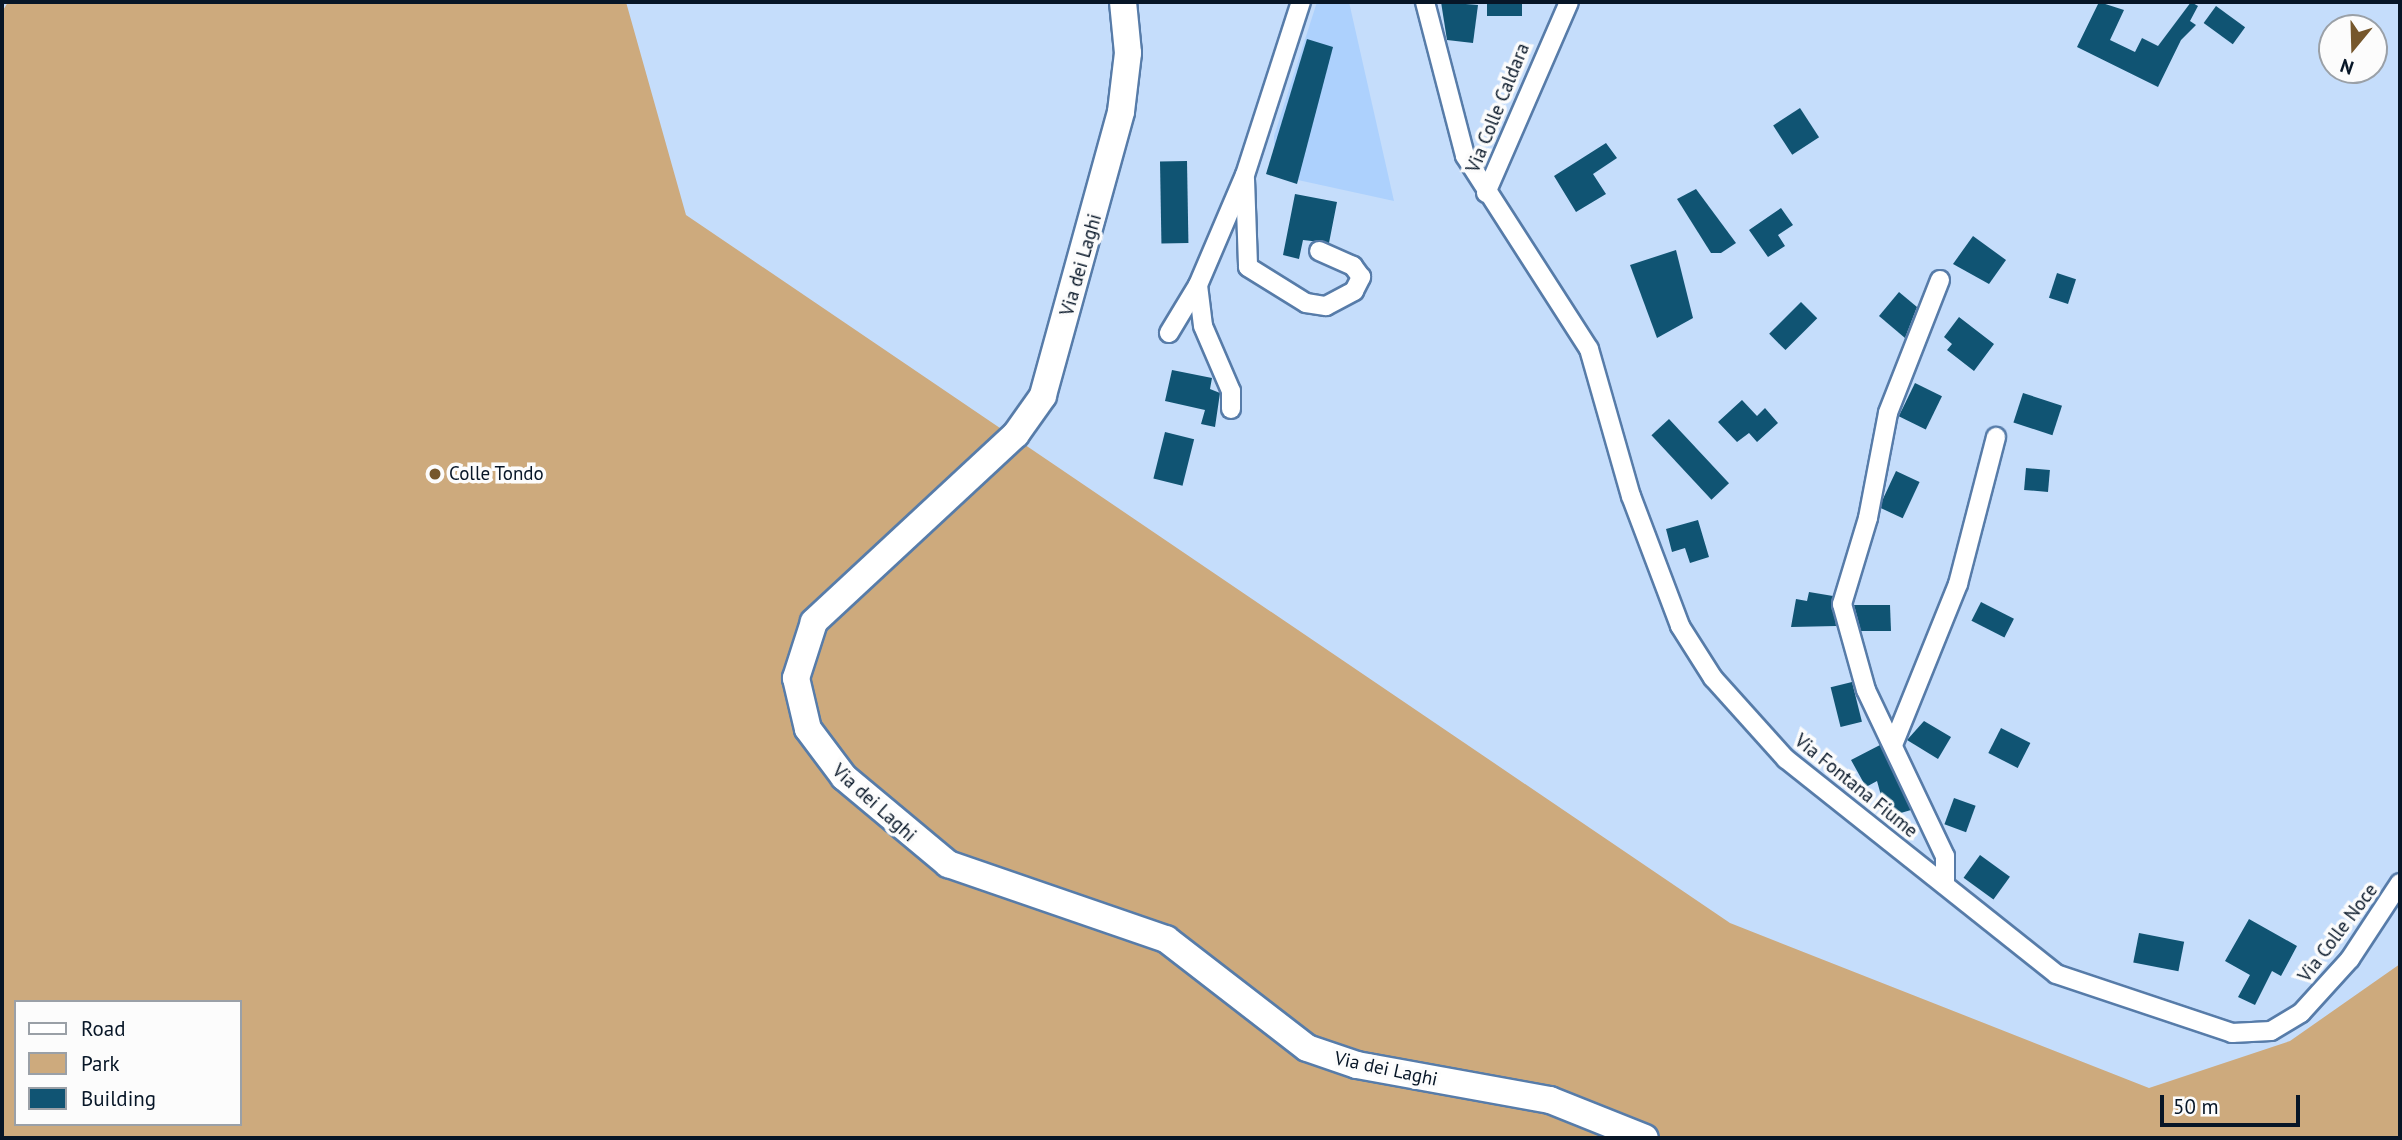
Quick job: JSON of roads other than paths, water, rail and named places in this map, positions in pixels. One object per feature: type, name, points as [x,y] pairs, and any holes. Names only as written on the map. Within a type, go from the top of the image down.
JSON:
[{"type":"main road","name":"Via dei Laghi","points":[[1123,2],[1128,53],[1121,111],[1043,396],[1016,434],[818,616],[798,660],[802,717],[844,777],[942,860],[984,880],[1112,916],[1166,939],[1307,1048],[1357,1065],[1572,1105],[1645,1138]]},
{"type":"street","points":[[1169,333],[1198,285],[1245,175],[1301,2]]},
{"type":"street","name":"Via Fontana Fiume","points":[[1425,2],[1457,135],[1489,197],[1594,359],[1631,496],[1671,603],[1699,658],[1786,759],[2064,978],[2232,1033]]},
{"type":"street","name":"Via Colle Caldara","points":[[1489,197],[1569,2]]},
{"type":"street","points":[[1245,175],[1248,267],[1306,303],[1326,306],[1354,291],[1361,277],[1353,266],[1320,251]]},
{"type":"street","points":[[1940,280],[1888,413],[1868,518],[1843,596],[1849,643],[1945,856],[1945,884]]},
{"type":"street","points":[[1198,285],[1203,326],[1231,391],[1231,409]]},
{"type":"street","points":[[1893,745],[1958,584],[1996,437]]},
{"type":"street","name":"Via Colle Noce","points":[[2232,1033],[2272,1031],[2301,1013],[2350,959],[2400,883]]},
{"type":"place","name":"Colle Tondo","points":[[435,474]]}]
